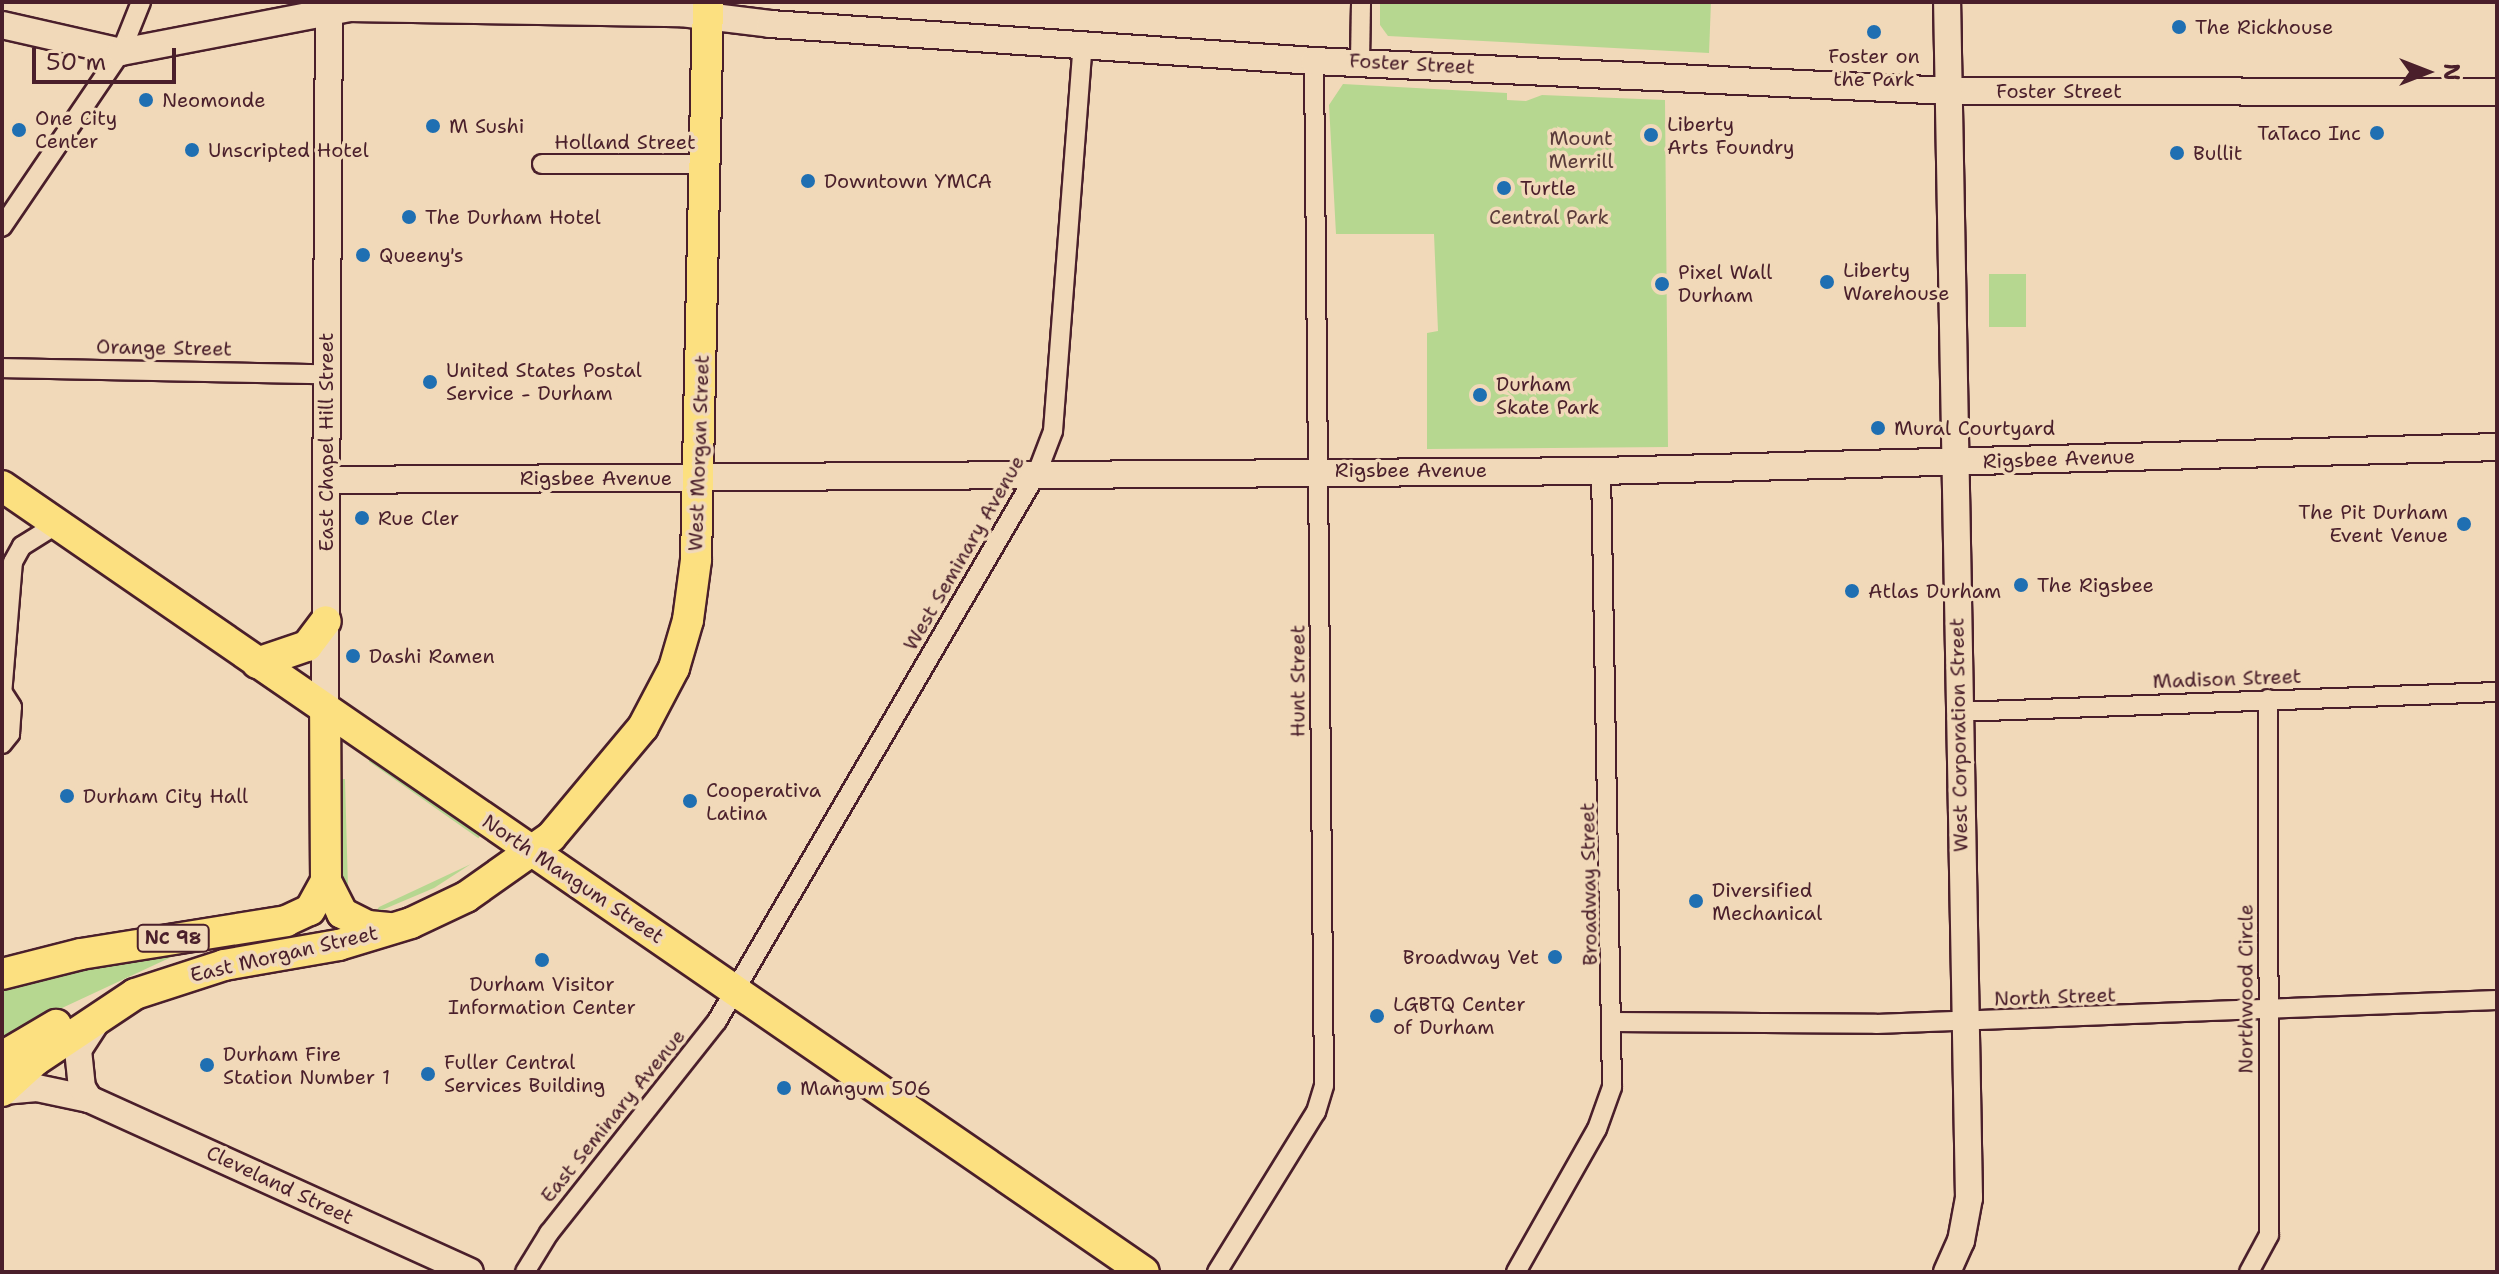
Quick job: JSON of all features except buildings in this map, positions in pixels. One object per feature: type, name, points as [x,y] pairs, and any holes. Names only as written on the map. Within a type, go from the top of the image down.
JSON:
[{"type":"main road","name":"West Morgan Street","points":[[532,852],[587,800],[625,754],[674,668],[691,606],[699,478],[708,9]]},
{"type":"main road","name":"North Mangum Street","points":[[2,486],[532,852],[736,988],[1144,1272]]},
{"type":"main road","points":[[257,663],[307,646],[326,621]]},
{"type":"main road","name":"East Chapel Hill Street","points":[[325,710],[326,881]]},
{"type":"main road","name":"East Morgan Street","points":[[2,1091],[36,1060],[135,994],[224,965],[322,949],[395,928],[466,897],[532,852]]},
{"type":"main road","points":[[326,881],[347,916],[368,926],[395,928]]},
{"type":"main road","name":"NC 98","points":[[2,974],[81,954],[286,921],[310,910],[326,881]]},
{"type":"main road","points":[[2,1057],[102,999],[135,994]]},
{"type":"street","points":[[2,227],[121,52],[141,2]]},
{"type":"street","points":[[1360,61],[1361,2]]},
{"type":"street","name":"West Corporation Street","points":[[1947,2],[1969,1198],[1961,1241],[1947,1272]]},
{"type":"street","name":"Foster Street","points":[[121,52],[329,7],[708,9],[1083,44],[1314,61],[1949,91],[2497,92]]},
{"type":"street","name":"East Chapel Hill Street","points":[[325,710],[329,7]]},
{"type":"street","points":[[2,25],[121,52]]},
{"type":"street","name":"West Seminary Avenue","points":[[736,988],[1037,473],[1053,431],[1083,44]]},
{"type":"street","name":"Hunt Street","points":[[1217,1272],[1323,1093],[1314,61]]},
{"type":"street","name":"Holland Street","points":[[542,164],[707,164]]},
{"type":"street","name":"Orange Street","points":[[2,368],[326,374]]},
{"type":"street","name":"Rigsbee Avenue","points":[[326,480],[1318,469],[1601,471],[2497,447]]},
{"type":"street","name":"Broadway Street","points":[[1516,1272],[1604,1115],[1614,1072],[1601,471]]},
{"type":"street","points":[[2,744],[10,734],[12,707],[3,694],[13,562],[29,540],[56,525]]},
{"type":"street","name":"Madison Street","points":[[1959,712],[2497,692]]},
{"type":"street","name":"Northwood Circle","points":[[2249,1272],[2269,1235],[2268,699]]},
{"type":"street","name":"East Seminary Avenue","points":[[525,1272],[549,1233],[697,1048],[736,988]]},
{"type":"street","name":"North Street","points":[[1613,1022],[1964,1022],[2497,1000]]},
{"type":"street","points":[[89,1099],[82,1088],[78,1050],[99,1018]]},
{"type":"street","name":"Cleveland Street","points":[[2,1091],[37,1088],[89,1099],[470,1272]]},
{"type":"green space","points":[[1380,2],[1711,2],[1709,53],[1388,36],[1380,25]]},
{"type":"green space","name":"Central Park","points":[[1343,84],[1507,93],[1507,100],[1526,101],[1542,95],[1665,100],[1668,447],[1427,449],[1427,333],[1438,331],[1434,234],[1336,234],[1329,105]]},
{"type":"green space","points":[[1989,274],[2026,274],[2026,327],[1989,327]]},
{"type":"green space","points":[[371,758],[481,835],[478,838],[369,761]]},
{"type":"green space","points":[[341,779],[345,779],[348,889],[343,889]]},
{"type":"green space","points":[[471,864],[434,888],[375,913],[379,907]]},
{"type":"green space","points":[[180,953],[62,1008],[2,1044],[2,987],[45,974]]},
{"type":"place","name":"The Rickhouse","points":[[2179,27]]},
{"type":"place","name":"Foster on the Park","points":[[1874,32]]},
{"type":"place","name":"Neomonde","points":[[146,100]]},
{"type":"place","name":"M Sushi","points":[[433,126]]},
{"type":"place","name":"One City Center","points":[[19,130]]},
{"type":"place","name":"TaTaco Inc","points":[[2377,133]]},
{"type":"place","name":"Liberty Arts Foundry","points":[[1651,135]]},
{"type":"place","name":"Unscripted Hotel","points":[[192,150]]},
{"type":"place","name":"Bullit","points":[[2177,153]]},
{"type":"place","name":"Downtown YMCA","points":[[808,181]]},
{"type":"place","name":"Turtle","points":[[1504,188]]},
{"type":"place","name":"The Durham Hotel","points":[[409,217]]},
{"type":"place","name":"Queeny's","points":[[363,255]]},
{"type":"place","name":"Liberty Warehouse","points":[[1827,282]]},
{"type":"place","name":"Pixel Wall Durham","points":[[1662,284]]},
{"type":"place","name":"United States Postal Service - Durham","points":[[430,382]]},
{"type":"place","name":"Durham Skate Park","points":[[1480,395]]},
{"type":"place","name":"Mural Courtyard","points":[[1878,428]]},
{"type":"place","name":"Rue Cler","points":[[362,518]]},
{"type":"place","name":"The Pit Durham Event Venue","points":[[2464,524]]},
{"type":"place","name":"The Rigsbee","points":[[2021,585]]},
{"type":"place","name":"Atlas Durham","points":[[1852,591]]},
{"type":"place","name":"Dashi Ramen","points":[[353,656]]},
{"type":"place","name":"Durham City Hall","points":[[67,796]]},
{"type":"place","name":"Cooperativa Latina","points":[[690,801]]},
{"type":"place","name":"Diversified Mechanical","points":[[1696,901]]},
{"type":"place","name":"Broadway Vet","points":[[1555,957]]},
{"type":"place","name":"Durham Visitor Information Center","points":[[542,960]]},
{"type":"place","name":"LGBTQ Center of Durham","points":[[1377,1016]]},
{"type":"place","name":"Durham Fire Station Number 1","points":[[207,1065]]},
{"type":"place","name":"Fuller Central Services Building","points":[[428,1074]]},
{"type":"place","name":"Mangum 506","points":[[784,1088]]},
{"type":"park label","name":"Mount Merrill","points":[[1581,150]]}]
